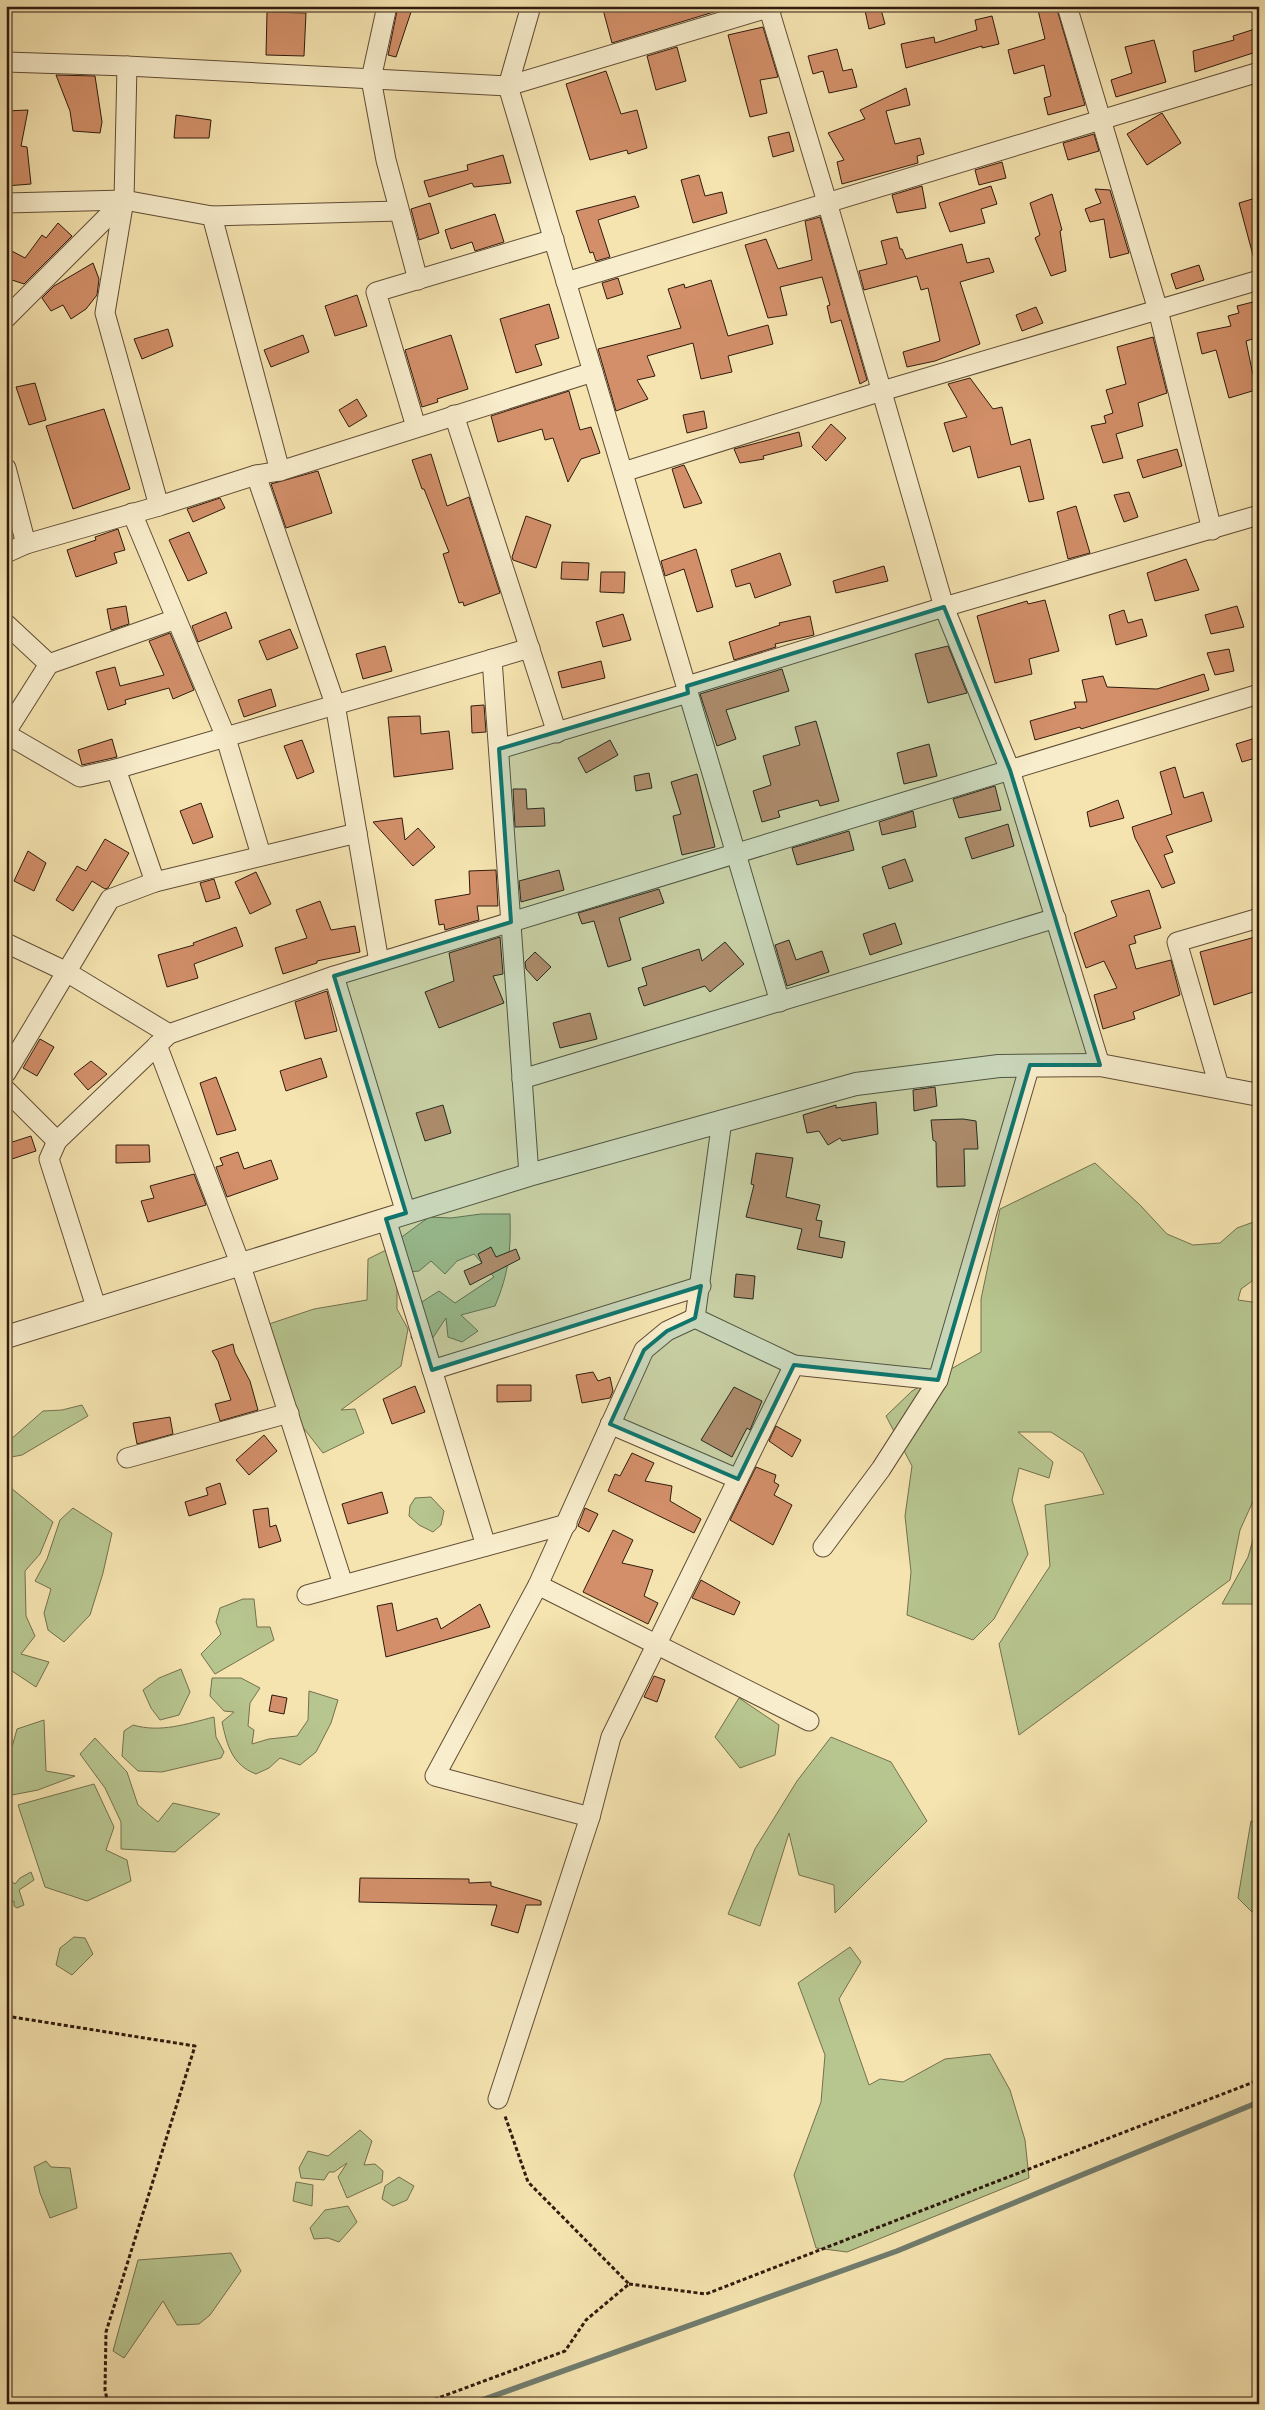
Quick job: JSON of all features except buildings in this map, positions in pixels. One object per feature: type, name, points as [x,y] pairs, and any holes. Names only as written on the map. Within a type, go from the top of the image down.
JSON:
[{"type":"street","points":[[387,6],[371,80],[386,160],[418,280]]},
{"type":"street","points":[[531,6],[508,86],[780,1002]]},
{"type":"street","points":[[1067,6],[1158,310],[1212,530]]},
{"type":"street","points":[[8,57],[128,66],[508,86],[770,7],[944,607],[1010,770],[1100,1065]]},
{"type":"street","points":[[128,66],[124,200],[105,312],[159,506]]},
{"type":"street","points":[[566,282],[1259,72]]},
{"type":"street","points":[[6,203],[124,200],[212,216],[399,211]]},
{"type":"street","points":[[6,318],[124,200]]},
{"type":"street","points":[[212,216],[280,471]]},
{"type":"street","points":[[416,427],[376,292],[554,239]]},
{"type":"street","points":[[623,472],[882,391],[1259,280]]},
{"type":"street","points":[[6,553],[26,544],[159,506],[256,475],[280,471],[593,372]]},
{"type":"street","points":[[454,415],[557,733]]},
{"type":"street","points":[[6,468],[26,544]]},
{"type":"street","points":[[256,475],[335,704],[379,962]]},
{"type":"street","points":[[132,513],[226,735],[261,855]]},
{"type":"street","points":[[498,749],[557,733],[687,689],[944,607],[1259,515]]},
{"type":"street","points":[[176,619],[49,664],[6,733],[80,777],[116,769],[226,735],[530,648]]},
{"type":"street","points":[[6,624],[49,664]]},
{"type":"street","points":[[492,659],[529,1175]]},
{"type":"street","points":[[97,1310],[49,1159],[57,1141],[163,1040],[334,976],[1259,694]]},
{"type":"street","points":[[116,769],[155,882]]},
{"type":"street","points":[[6,1073],[110,899],[155,882],[357,833]]},
{"type":"street","points":[[522,1079],[1056,918]]},
{"type":"street","points":[[1219,1086],[1178,942],[1259,918]]},
{"type":"street","points":[[6,943],[65,972],[163,1040],[240,1263],[343,1584]]},
{"type":"street","points":[[334,976],[396,1216],[432,1370],[486,1546]]},
{"type":"street","points":[[6,1336],[97,1310],[240,1263],[529,1175],[856,1084],[936,1072],[999,1066],[1100,1065],[1259,1095]]},
{"type":"street","points":[[823,1547],[881,1469],[938,1380],[1030,1066]]},
{"type":"street","points":[[6,1090],[57,1141]]},
{"type":"street","points":[[695,1318],[701,1286],[722,1120]]},
{"type":"street","points":[[432,1370],[701,1286]]},
{"type":"street","points":[[695,1318],[794,1365],[938,1380]]},
{"type":"street","points":[[590,1817],[435,1776],[538,1585],[644,1350],[667,1331],[695,1318]]},
{"type":"street","points":[[498,2099],[590,1817],[610,1737],[794,1365]]},
{"type":"street","points":[[126,1458],[288,1413]]},
{"type":"street","points":[[610,1424],[738,1479]]},
{"type":"street","points":[[307,1595],[567,1524]]},
{"type":"street","points":[[538,1585],[810,1720]]},
{"type":"path","points":[[6,2016],[195,2046],[131,2258],[106,2332],[105,2390],[108,2404]]},
{"type":"path","points":[[498,2099],[528,2182],[629,2284],[706,2294],[1259,2080]]},
{"type":"path","points":[[422,2404],[565,2350],[586,2320],[629,2284]]},
{"type":"highlighted area","points":[[944,607],[1010,770],[1100,1065],[1030,1065],[938,1380],[794,1365],[738,1479],[610,1424],[644,1350],[667,1331],[695,1318],[701,1286],[432,1370],[386,1219],[406,1213],[334,976],[511,922],[499,749],[688,693],[687,686]]},
{"type":"green space","points":[[1095,1163],[1140,1205],[1167,1234],[1193,1245],[1220,1243],[1237,1228],[1259,1220],[1259,1246],[1253,1254],[1259,1257],[1259,1276],[1241,1289],[1238,1300],[1259,1303],[1259,1488],[1240,1530],[1230,1580],[1019,1735],[999,1644],[1050,1566],[1045,1505],[1104,1494],[1083,1453],[1051,1432],[1018,1432],[1053,1462],[1049,1478],[1019,1468],[1012,1500],[1028,1554],[994,1619],[973,1640],[907,1615],[911,1572],[905,1516],[912,1466],[886,1416],[912,1391],[981,1352],[981,1299],[1000,1209]]},
{"type":"green space","points":[[481,1214],[510,1214],[508,1261],[495,1306],[461,1315],[478,1331],[462,1342],[448,1337],[446,1318],[426,1348],[411,1338],[414,1307],[439,1291],[455,1303],[494,1277],[474,1254],[457,1261],[445,1274],[431,1261],[419,1271],[408,1272],[399,1239],[429,1217],[451,1218]]},
{"type":"green space","points":[[394,1246],[397,1270],[397,1309],[408,1329],[401,1366],[341,1410],[355,1409],[364,1433],[323,1453],[291,1412],[266,1325],[314,1309],[367,1300],[368,1259]]},
{"type":"green space","points":[[82,1405],[88,1416],[22,1455],[6,1458],[6,1436],[10,1440],[43,1411],[62,1410]]},
{"type":"green space","points":[[6,1484],[53,1522],[40,1554],[25,1571],[26,1616],[35,1636],[21,1654],[49,1662],[36,1687],[6,1667]]},
{"type":"green space","points":[[431,1497],[444,1511],[441,1525],[433,1532],[419,1525],[409,1516],[410,1506],[415,1498]]},
{"type":"green space","points":[[73,1508],[112,1533],[103,1573],[90,1615],[64,1642],[48,1630],[44,1613],[51,1589],[35,1581],[47,1559],[60,1520]]},
{"type":"green space","points":[[1259,1519],[1259,1564],[1255,1604],[1222,1604],[1248,1557]]},
{"type":"green space","points":[[243,1599],[254,1599],[257,1627],[270,1627],[274,1640],[215,1674],[201,1654],[221,1634],[216,1622],[220,1608]]},
{"type":"green space","points":[[181,1669],[190,1692],[179,1715],[160,1720],[151,1708],[143,1690],[159,1678]]},
{"type":"green space","points":[[212,1678],[241,1678],[260,1688],[250,1703],[248,1726],[254,1730],[252,1744],[269,1739],[297,1736],[308,1720],[309,1691],[338,1700],[331,1723],[316,1752],[300,1765],[280,1758],[269,1768],[256,1774],[241,1765],[232,1753],[222,1722],[234,1712],[224,1711],[210,1696]]},
{"type":"green space","points":[[739,1698],[779,1725],[775,1755],[740,1768],[715,1737]]},
{"type":"green space","points":[[214,1717],[216,1737],[224,1752],[221,1758],[162,1772],[138,1771],[122,1756],[124,1731],[133,1725],[164,1728]]},
{"type":"green space","points":[[44,1720],[46,1771],[75,1776],[38,1790],[7,1796],[6,1746],[12,1747],[17,1729]]},
{"type":"green space","points":[[831,1737],[891,1762],[927,1821],[835,1913],[834,1885],[799,1875],[789,1833],[760,1926],[728,1914],[755,1849],[797,1781]]},
{"type":"green space","points":[[95,1738],[127,1772],[138,1805],[158,1822],[173,1803],[220,1814],[175,1852],[121,1849],[121,1822],[105,1788],[80,1754]]},
{"type":"green space","points":[[94,1784],[114,1827],[106,1850],[127,1860],[131,1881],[87,1901],[45,1887],[18,1805]]},
{"type":"green space","points":[[1251,1821],[1259,1822],[1259,1910],[1252,1912],[1238,1898]]},
{"type":"green space","points":[[31,1872],[34,1880],[19,1890],[24,1905],[17,1908],[14,1906],[14,1901],[9,1904],[6,1903],[6,1885],[11,1881],[15,1884],[20,1878]]},
{"type":"green space","points":[[74,1937],[85,1938],[93,1954],[72,1975],[56,1965],[60,1948]]},
{"type":"green space","points":[[850,1947],[861,1962],[839,1999],[869,2085],[880,2079],[903,2082],[945,2059],[990,2054],[1010,2090],[1025,2140],[1029,2178],[847,2252],[816,2248],[794,2175],[821,2102],[825,2055],[798,1983]]},
{"type":"green space","points":[[360,2130],[372,2141],[364,2165],[375,2164],[383,2171],[382,2182],[347,2198],[338,2177],[347,2163],[334,2172],[329,2172],[324,2180],[301,2178],[299,2168],[308,2151],[328,2156]]},
{"type":"green space","points":[[46,2161],[51,2167],[70,2168],[77,2208],[50,2218],[40,2193],[34,2167]]},
{"type":"green space","points":[[399,2177],[414,2186],[407,2200],[393,2206],[382,2199],[385,2186]]},
{"type":"green space","points":[[296,2182],[313,2185],[312,2206],[293,2201]]},
{"type":"green space","points":[[348,2206],[357,2222],[339,2242],[328,2238],[314,2239],[310,2228],[325,2210]]},
{"type":"green space","points":[[231,2253],[241,2271],[210,2315],[199,2324],[177,2325],[163,2301],[124,2358],[113,2351],[138,2260]]},
{"type":"waterway","points":[[471,2404],[897,2251],[1259,2102]]}]
